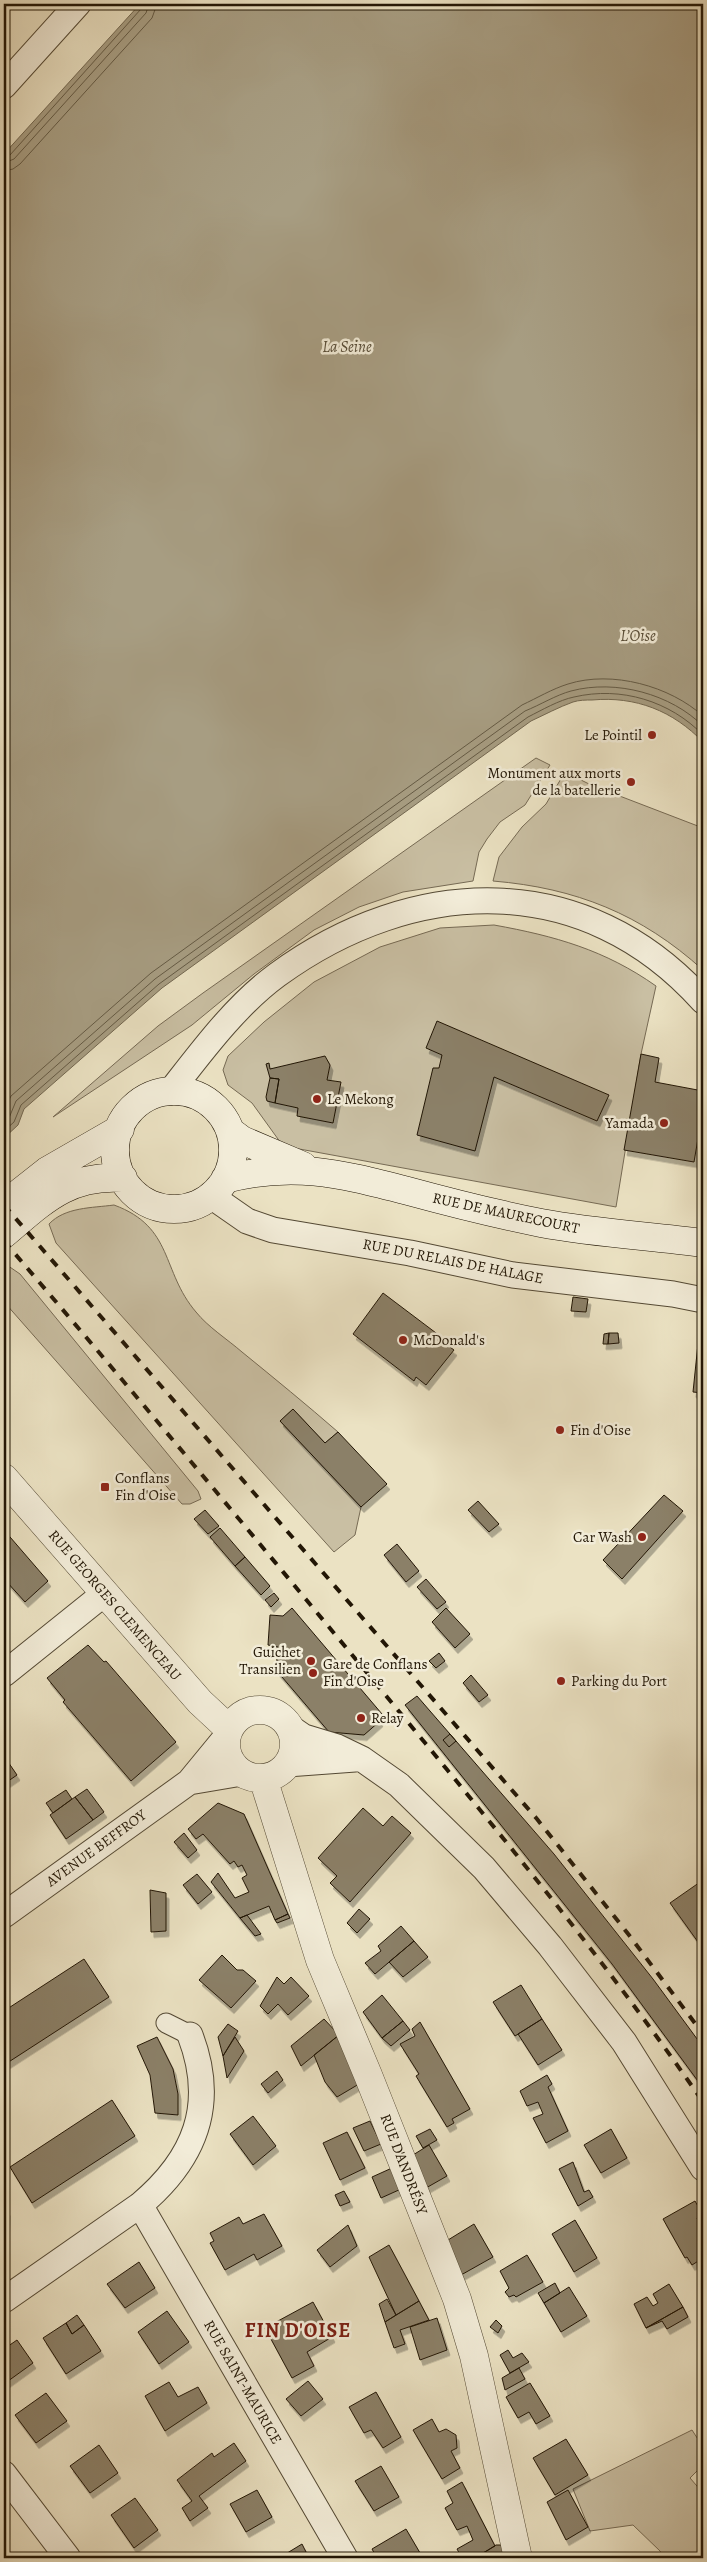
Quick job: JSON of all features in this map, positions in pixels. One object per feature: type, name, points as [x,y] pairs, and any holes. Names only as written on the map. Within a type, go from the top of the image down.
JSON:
[{"type":"street","points":[[4,86],[78,4]]},
{"type":"street","points":[[170,1092],[240,1008],[276,976],[326,943],[378,920],[427,908],[481,899],[532,903],[588,919],[642,948],[680,977],[703,1001]]},
{"type":"street","points":[[170,1092],[190,1094],[203,1099],[221,1114],[230,1131],[233,1154],[218,1188],[191,1207],[166,1208],[140,1198],[123,1178],[116,1157],[116,1140],[120,1129],[135,1106],[149,1097],[170,1092]]},
{"type":"street","points":[[4,1205],[47,1171],[120,1129]]},
{"type":"street","name":"RUE DE MAURECOURT","points":[[230,1131],[242,1140],[311,1170]]},
{"type":"street","name":"RUE DE MAURECOURT","points":[[218,1188],[276,1170],[311,1170],[354,1177],[462,1205],[542,1223],[703,1243]]},
{"type":"street","points":[[4,1234],[59,1190],[93,1178],[123,1178]]},
{"type":"street","name":"RUE DU RELAIS DE HALAGE","points":[[218,1188],[247,1221],[273,1230],[410,1253],[513,1275],[673,1294],[703,1300]]},
{"type":"street","name":"RUE GEORGES CLEMENCEAU","points":[[4,1478],[228,1733]]},
{"type":"street","points":[[4,1674],[105,1593]]},
{"type":"street","points":[[190,1782],[242,1715],[262,1710],[272,1713],[304,1737],[337,1747],[362,1759],[399,1785],[484,1868],[550,1946],[624,2042],[703,2168]]},
{"type":"street","points":[[190,1782],[281,1771],[288,1764],[293,1745],[288,1726]]},
{"type":"street","points":[[228,1733],[227,1755],[233,1765],[252,1776]]},
{"type":"street","points":[[288,1764],[362,1759]]},
{"type":"street","name":"RUE D'ANDRÉSY","points":[[252,1776],[320,1960],[368,2074],[457,2299],[474,2356],[518,2558]]},
{"type":"street","name":"AVENUE BEFFROY","points":[[4,1915],[190,1782]]},
{"type":"street","points":[[4,2300],[140,2205],[157,2191],[181,2163],[195,2134],[202,2074],[190,2035],[166,2023]]},
{"type":"street","name":"RUE SAINT-MAURICE","points":[[140,2205],[345,2558]]},
{"type":"street","points":[[4,2474],[68,2558]]},
{"type":"shaded area","points":[[536,758],[550,765],[525,805],[500,822],[487,839],[479,852],[473,881],[403,892],[359,907],[314,930],[254,974],[192,1025],[53,1117],[158,1026]]},
{"type":"shaded area","points":[[565,772],[591,785],[703,828],[703,970],[656,933],[606,907],[580,897],[552,890],[493,881],[499,857],[522,827],[546,804]]},
{"type":"shaded area","points":[[494,925],[538,934],[579,946],[618,963],[656,986],[641,1054],[616,1207],[283,1146],[252,1103],[228,1085],[223,1070],[228,1056],[264,1022],[314,982],[380,947],[440,928]]},
{"type":"shaded area","points":[[114,1205],[133,1214],[147,1225],[157,1238],[185,1297],[196,1312],[212,1328],[338,1432],[325,1443],[293,1409],[280,1421],[361,1507],[355,1535],[334,1552],[56,1243],[49,1224],[55,1218],[79,1209]]},
{"type":"shaded area","points":[[4,1263],[20,1274],[198,1491],[201,1499],[190,1504],[182,1504],[5,1303]]},
{"type":"shaded area","points":[[692,2430],[703,2447],[703,2465],[690,2478],[703,2493],[703,2558],[664,2558],[660,2551],[633,2525],[590,2531],[573,2489]]},
{"type":"water","name":"La Seine","points":[[140,4],[703,4],[703,742],[679,722],[653,708],[639,703],[608,699],[575,701],[531,721],[162,988],[24,1109],[18,1125],[4,1138],[4,154]]},
{"type":"building","points":[[437,1021],[609,1095],[597,1121],[494,1077],[475,1151],[417,1135],[433,1068],[439,1068],[442,1055],[426,1048]]},
{"type":"building","points":[[641,1054],[659,1058],[655,1082],[703,1091],[703,1109],[694,1162],[624,1150]]},
{"type":"building","points":[[325,1056],[330,1065],[327,1080],[341,1082],[333,1123],[297,1116],[298,1108],[275,1103],[279,1079],[270,1078],[266,1064],[269,1063],[270,1069]]},
{"type":"building","points":[[270,1078],[279,1079],[275,1103],[267,1101],[266,1097]]},
{"type":"building","name":"McDonald's","points":[[383,1293],[444,1339],[443,1342],[454,1350],[426,1385],[416,1377],[414,1381],[353,1334]]},
{"type":"building","points":[[573,1297],[588,1299],[586,1312],[571,1311]]},
{"type":"building","points":[[609,1333],[608,1344],[603,1344],[604,1334]]},
{"type":"building","points":[[609,1333],[618,1333],[619,1343],[608,1344]]},
{"type":"building","points":[[699,1334],[703,1335],[703,1393],[693,1392]]},
{"type":"building","points":[[293,1409],[325,1443],[338,1432],[387,1484],[361,1507],[280,1421]]},
{"type":"building","name":"Car Wash","points":[[664,1495],[683,1511],[622,1579],[603,1560]]},
{"type":"building","points":[[478,1501],[499,1524],[489,1532],[468,1510]]},
{"type":"building","points":[[205,1510],[219,1526],[208,1534],[194,1519]]},
{"type":"building","points":[[220,1528],[245,1557],[235,1566],[210,1537]]},
{"type":"building","points":[[4,1530],[48,1581],[25,1602],[6,1581],[4,1584]]},
{"type":"building","points":[[397,1544],[419,1571],[406,1582],[384,1555]]},
{"type":"building","points":[[245,1557],[270,1586],[261,1595],[235,1566]]},
{"type":"building","points":[[426,1579],[446,1602],[437,1609],[417,1587]]},
{"type":"building","points":[[274,1593],[279,1599],[271,1607],[265,1600]]},
{"type":"building","name":"Gare de Conflans Fin d'Oise","points":[[292,1608],[382,1714],[378,1718],[380,1721],[364,1735],[329,1732],[276,1670],[278,1647],[268,1645],[270,1615],[283,1616]]},
{"type":"building","points":[[446,1608],[470,1634],[455,1648],[432,1622]]},
{"type":"building","points":[[88,1645],[104,1662],[106,1661],[176,1742],[131,1781],[63,1702],[65,1700],[47,1678]]},
{"type":"building","points":[[439,1653],[445,1661],[436,1668],[429,1661]]},
{"type":"building","points":[[471,1675],[488,1695],[479,1702],[463,1683]]},
{"type":"building","points":[[417,1696],[554,1854],[653,1979],[703,2047],[703,2088],[612,1964],[405,1705]]},
{"type":"building","points":[[450,1734],[456,1741],[449,1747],[443,1740]]},
{"type":"building","points":[[4,1756],[17,1775],[4,1784]]},
{"type":"building","points":[[87,1789],[104,1812],[93,1820],[75,1797]]},
{"type":"building","points":[[66,1790],[72,1799],[53,1813],[46,1803]]},
{"type":"building","points":[[75,1797],[93,1820],[66,1839],[50,1815]]},
{"type":"building","points":[[218,1803],[244,1814],[288,1914],[275,1920],[269,1906],[240,1918],[211,1882],[218,1873],[235,1898],[249,1892],[242,1878],[247,1875],[242,1865],[238,1867],[234,1861],[230,1864],[203,1834],[196,1839],[188,1829]]},
{"type":"building","points":[[363,1808],[383,1826],[392,1816],[411,1833],[350,1902],[330,1883],[337,1876],[318,1858]]},
{"type":"building","points":[[184,1833],[197,1850],[188,1858],[174,1842]]},
{"type":"building","points":[[197,1874],[212,1892],[198,1904],[183,1885]]},
{"type":"building","points":[[703,1880],[703,1949],[670,1903]]},
{"type":"building","points":[[150,1890],[166,1893],[166,1931],[151,1932]]},
{"type":"building","points":[[359,1909],[370,1919],[357,1933],[347,1923]]},
{"type":"building","points":[[288,1914],[290,1918],[277,1923],[275,1920]]},
{"type":"building","points":[[247,1915],[261,1934],[255,1936],[240,1918]]},
{"type":"building","points":[[401,1926],[414,1941],[375,1974],[365,1963],[381,1951],[378,1946]]},
{"type":"building","points":[[414,1941],[428,1957],[403,1977],[389,1962]]},
{"type":"building","points":[[222,1955],[237,1970],[243,1970],[256,1981],[231,2008],[199,1980]]},
{"type":"building","points":[[84,1959],[109,1997],[4,2065],[4,2011]]},
{"type":"building","points":[[277,1977],[284,1984],[291,1977],[309,1996],[288,2015],[278,2004],[268,2014],[260,2006]]},
{"type":"building","points":[[521,1985],[542,2019],[515,2036],[493,2002]]},
{"type":"building","points":[[382,1995],[403,2021],[382,2038],[363,2012]]},
{"type":"building","points":[[324,2019],[339,2035],[301,2066],[291,2046]]},
{"type":"building","points":[[542,2019],[562,2050],[538,2065],[518,2034]]},
{"type":"building","points":[[403,2021],[410,2030],[391,2046],[382,2038]]},
{"type":"building","points":[[420,2022],[470,2109],[452,2119],[454,2123],[447,2127],[416,2076],[419,2074],[400,2044],[415,2036],[412,2029]]},
{"type":"building","points":[[228,2024],[238,2031],[223,2056],[218,2037]]},
{"type":"building","points":[[339,2035],[359,2084],[337,2097],[325,2082],[314,2055]]},
{"type":"building","points":[[157,2037],[173,2069],[178,2094],[178,2115],[155,2113],[150,2075],[137,2046]]},
{"type":"building","points":[[235,2037],[244,2051],[227,2078],[223,2056]]},
{"type":"building","points":[[277,2071],[283,2080],[268,2093],[261,2084]]},
{"type":"building","points":[[547,2075],[552,2084],[548,2087],[568,2131],[546,2143],[533,2118],[543,2114],[538,2102],[527,2106],[520,2091]]},
{"type":"building","points":[[112,2100],[135,2136],[32,2203],[10,2167]]},
{"type":"building","points":[[253,2116],[276,2146],[253,2165],[230,2134]]},
{"type":"building","points":[[370,2121],[381,2144],[364,2151],[353,2128]]},
{"type":"building","points":[[430,2129],[437,2140],[423,2148],[416,2136]]},
{"type":"building","points":[[611,2129],[627,2158],[601,2173],[584,2145]]},
{"type":"building","points":[[347,2132],[365,2168],[340,2180],[323,2143]]},
{"type":"building","points":[[429,2145],[447,2176],[426,2188],[413,2155]]},
{"type":"building","points":[[573,2162],[584,2192],[589,2190],[593,2197],[578,2206],[559,2169]]},
{"type":"building","points":[[392,2168],[401,2189],[381,2198],[372,2177]]},
{"type":"building","points":[[344,2191],[350,2202],[340,2206],[335,2195]]},
{"type":"building","points":[[695,2201],[703,2215],[697,2218],[703,2227],[703,2258],[692,2265],[687,2257],[685,2258],[663,2219]]},
{"type":"building","points":[[4,2210],[7,2210],[6,2246],[4,2243]]},
{"type":"building","points":[[264,2214],[282,2246],[257,2260],[254,2254],[225,2270],[210,2243],[214,2241],[210,2233],[239,2217],[243,2224]]},
{"type":"building","points":[[703,2215],[703,2220],[700,2222],[697,2218]]},
{"type":"building","points":[[575,2220],[597,2258],[574,2272],[552,2234]]},
{"type":"building","points":[[474,2224],[493,2257],[461,2275],[448,2240]]},
{"type":"building","points":[[348,2225],[357,2246],[330,2267],[317,2250]]},
{"type":"building","points":[[389,2245],[419,2301],[396,2315],[369,2257]]},
{"type":"building","points":[[527,2255],[543,2282],[516,2297],[514,2295],[509,2297],[505,2292],[509,2288],[500,2271]]},
{"type":"building","points":[[139,2262],[155,2288],[125,2308],[107,2284]]},
{"type":"building","points":[[555,2283],[560,2293],[544,2303],[538,2293]]},
{"type":"building","points":[[669,2284],[683,2307],[646,2328],[634,2304],[647,2297],[653,2306],[658,2303],[653,2294]]},
{"type":"building","points":[[569,2287],[587,2316],[561,2332],[544,2303]]},
{"type":"building","points":[[387,2299],[396,2315],[385,2322],[379,2304]]},
{"type":"building","points":[[419,2301],[429,2320],[400,2330],[405,2344],[394,2348],[385,2322]]},
{"type":"building","points":[[313,2302],[332,2337],[307,2352],[314,2366],[292,2378],[265,2328]]},
{"type":"building","points":[[683,2307],[688,2317],[667,2329],[662,2321],[646,2328]]},
{"type":"building","points":[[167,2311],[189,2342],[159,2364],[138,2332]]},
{"type":"building","points":[[77,2315],[84,2325],[72,2334],[66,2323]]},
{"type":"building","points":[[437,2318],[447,2350],[420,2360],[410,2327]]},
{"type":"building","points":[[496,2320],[502,2326],[498,2333],[490,2327]]},
{"type":"building","points":[[66,2323],[72,2334],[84,2325],[101,2351],[66,2374],[43,2338]]},
{"type":"building","points":[[17,2340],[33,2363],[4,2384],[4,2349]]},
{"type":"building","points":[[508,2350],[513,2358],[522,2353],[529,2362],[510,2373],[500,2355]]},
{"type":"building","points":[[519,2368],[525,2379],[505,2390],[502,2378]]},
{"type":"building","points":[[308,2381],[323,2399],[301,2416],[286,2399]]},
{"type":"building","points":[[169,2382],[178,2397],[198,2387],[207,2403],[165,2431],[145,2396]]},
{"type":"building","points":[[530,2383],[550,2416],[536,2424],[529,2412],[518,2418],[506,2397]]},
{"type":"building","points":[[376,2392],[401,2437],[383,2448],[371,2430],[364,2433],[349,2407]]},
{"type":"building","points":[[46,2393],[67,2421],[36,2443],[15,2415]]},
{"type":"building","points":[[432,2419],[439,2432],[446,2429],[456,2435],[457,2448],[451,2451],[460,2468],[442,2479],[413,2430]]},
{"type":"building","points":[[566,2439],[588,2475],[555,2495],[533,2458]]},
{"type":"building","points":[[234,2443],[246,2461],[199,2496],[208,2508],[190,2521],[182,2508],[192,2501],[177,2480],[212,2453],[214,2457]]},
{"type":"building","points":[[99,2445],[118,2473],[90,2493],[70,2466]]},
{"type":"building","points":[[381,2466],[399,2497],[374,2511],[355,2481]]},
{"type":"building","points":[[703,2471],[703,2482],[699,2474]]},
{"type":"building","points":[[462,2482],[495,2546],[475,2558],[462,2558],[457,2549],[473,2540],[467,2526],[457,2530],[445,2508],[453,2503],[447,2491]]},
{"type":"building","points":[[257,2490],[272,2517],[246,2532],[230,2504]]},
{"type":"building","points":[[568,2490],[588,2527],[566,2540],[547,2502]]},
{"type":"building","points":[[135,2498],[158,2530],[134,2548],[111,2515]]},
{"type":"building","points":[[406,2529],[423,2558],[377,2558],[372,2549]]},
{"type":"building","points":[[302,2544],[309,2558],[279,2558]]},
{"type":"building","points":[[496,2545],[501,2545],[504,2554],[498,2558],[475,2558]]},
{"type":"building","points":[[592,2553],[599,2558],[583,2558]]},
{"type":"railway","points":[[4,1205],[537,1819],[629,1935],[703,2034]]},
{"type":"railway","points":[[4,1241],[204,1477],[480,1810],[594,1953],[703,2102]]},
{"type":"place","name":"Le Pointil","points":[[652,735]]},
{"type":"place","name":"Monument aux morts de la batellerie","points":[[631,782]]},
{"type":"place","name":"Le Mekong","points":[[317,1099]]},
{"type":"place","name":"Yamada","points":[[664,1123]]},
{"type":"place","name":"McDonald's","points":[[403,1340]]},
{"type":"place","name":"Fin d'Oise","points":[[560,1430]]},
{"type":"place","name":"Conflans Fin d'Oise","points":[[105,1487]]},
{"type":"place","name":"Car Wash","points":[[642,1537]]},
{"type":"place","name":"Guichet Transilien","points":[[311,1661]]},
{"type":"place","name":"Gare de Conflans Fin d'Oise","points":[[313,1673]]},
{"type":"place","name":"Parking du Port","points":[[561,1681]]},
{"type":"place","name":"Relay","points":[[361,1718]]},
{"type":"district","name":"FIN D'OISE","points":[[298,2330]]},
{"type":"water label","name":"L’Oise","points":[[638,636]]}]
